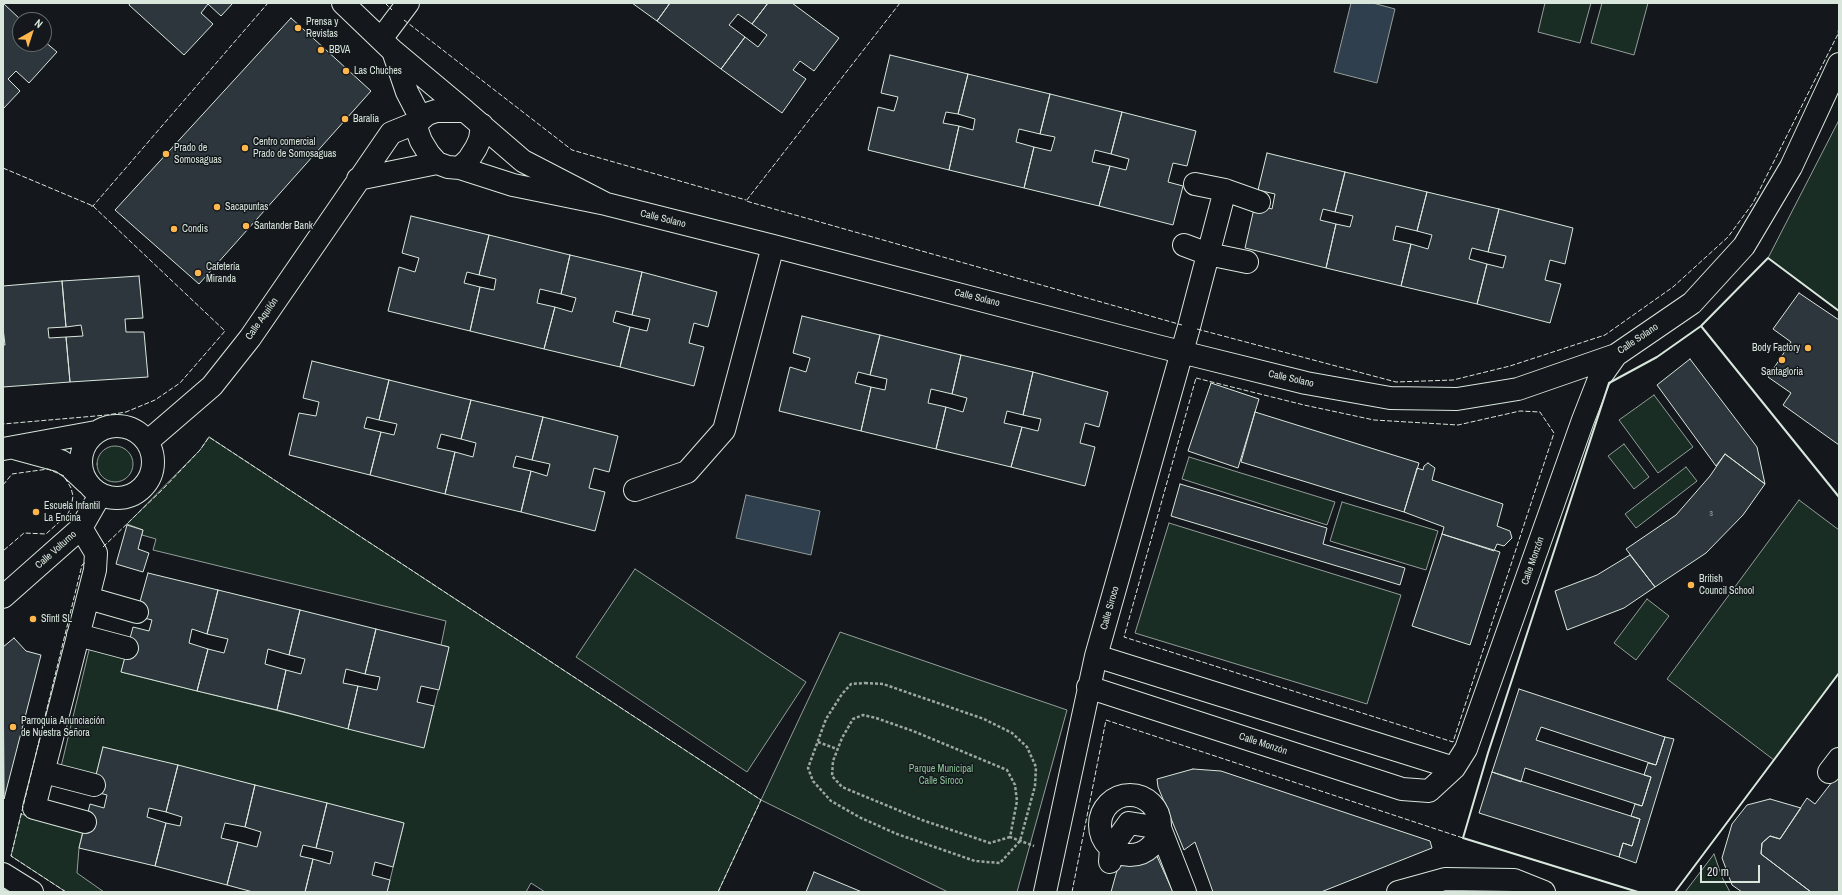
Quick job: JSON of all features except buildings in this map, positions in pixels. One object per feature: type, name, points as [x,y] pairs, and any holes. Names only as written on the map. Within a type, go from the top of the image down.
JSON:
[{"type":"street","name":"Calle Solano","points":[[342,3],[387,44],[523,161],[606,204]]},
{"type":"street","points":[[387,44],[408,3]]},
{"type":"street","name":"Calle Solano","points":[[387,44],[419,121],[417,130],[421,140],[429,154],[437,163],[448,167],[460,168],[513,185],[606,204],[1182,352],[1321,386],[1390,398],[1427,399],[1456,399],[1518,389],[1616,355],[1692,303],[1744,246],[1791,167],[1839,64]]},
{"type":"street","points":[[419,121],[436,111],[465,111]]},
{"type":"street","name":"Calle Aquilón","points":[[147,442],[212,386],[250,338],[391,133],[419,121]]},
{"type":"street","points":[[460,168],[470,159],[476,148],[480,139],[482,125]]},
{"type":"street","points":[[358,179],[437,163]]},
{"type":"street","points":[[1195,184],[1225,190],[1260,202]]},
{"type":"street","name":"Calle Siroco","points":[[1045,892],[1088,687],[1189,327],[1225,190]]},
{"type":"street","points":[[635,490],[687,472],[724,430],[773,246]]},
{"type":"street","points":[[1184,246],[1208,254],[1247,262]]},
{"type":"street","name":"Calle Monzón","points":[[1088,687],[1402,789],[1429,791],[1454,768],[1466,749],[1598,379],[1616,355]]},
{"type":"street","points":[[112,426],[129,428],[139,433],[147,442],[152,453],[153,465],[150,476],[144,486],[135,494],[123,498],[111,498],[94,489],[61,461],[8,448],[96,432],[112,426]]},
{"type":"street","points":[[94,489],[82,474],[80,462],[82,450],[88,440],[96,432]]},
{"type":"street","name":"Calle Volturno","points":[[3,597],[81,528],[94,489]]},
{"type":"street","points":[[81,528],[96,553],[95,570],[34,808],[86,822]]},
{"type":"street","points":[[88,598],[137,612]]},
{"type":"street","points":[[78,635],[127,648]]},
{"type":"street","points":[[1096,656],[1454,768]]},
{"type":"street","points":[[44,772],[94,785]]},
{"type":"street","points":[[1129,823],[1160,828],[1153,845],[1137,854],[1110,855],[1129,823]]},
{"type":"street","points":[[1160,828],[1185,892]]},
{"type":"street","points":[[3,874],[32,892]]},
{"type":"street","points":[[1398,892],[1445,879],[1453,879],[1514,880],[1544,892]]},
{"type":"path","points":[[851,684],[883,684],[984,719],[1012,733],[1028,747],[1036,767],[1035,786],[1020,841],[1000,863],[975,861],[897,834],[861,818],[831,801],[813,781],[808,768],[826,719],[842,694],[851,684]]},
{"type":"path","points":[[1010,837],[1017,801],[1015,785],[1007,770],[913,731],[863,716],[853,719],[837,749],[833,761],[832,776],[842,787],[922,820],[990,843],[1010,837],[1053,852]]},
{"type":"path","points":[[818,742],[837,749]]},
{"type":"green space","points":[[1545,3],[1591,3],[1580,43],[1538,32]]},
{"type":"green space","points":[[1602,3],[1648,3],[1634,55],[1591,43]]},
{"type":"green space","points":[[1839,120],[1839,311],[1768,258]]},
{"type":"green space","points":[[1654,395],[1693,447],[1658,473],[1619,420]]},
{"type":"green space","points":[[209,437],[761,800],[718,892],[545,892],[531,883],[526,892],[387,892],[404,823],[103,747],[95,780],[60,771],[90,646],[126,655],[121,672],[424,747],[449,647],[441,645],[446,621],[153,550],[156,539],[142,535],[143,530],[127,524],[200,450]]},
{"type":"green space","points":[[1624,444],[1649,477],[1634,489],[1608,456]]},
{"type":"green space","points":[[119,446],[128,451],[132,457],[132,471],[128,477],[119,482],[111,482],[102,477],[98,471],[97,460],[102,451],[108,447]]},
{"type":"green space","points":[[1189,457],[1335,502],[1327,525],[1182,479]]},
{"type":"green space","points":[[1686,467],[1697,481],[1636,528],[1625,514]]},
{"type":"green space","points":[[1799,500],[1839,530],[1839,673],[1774,760],[1667,679]]},
{"type":"green space","points":[[1342,502],[1438,531],[1426,570],[1330,541]]},
{"type":"green space","points":[[1169,523],[1401,595],[1367,704],[1135,633]]},
{"type":"green space","points":[[635,569],[806,682],[747,772],[576,657]]},
{"type":"green space","points":[[1647,599],[1669,616],[1636,660],[1614,643]]},
{"type":"green space","name":"Parque Municipal Calle Siroco","points":[[840,632],[1067,710],[1017,892],[948,892],[761,800]]},
{"type":"green space","points":[[21,814],[83,830],[79,848],[77,873],[104,892],[66,892],[11,856]]},
{"type":"green space","points":[[1714,854],[1722,877],[1730,892],[1685,892]]},
{"type":"water","points":[[1351,3],[1373,3],[1395,9],[1377,83],[1334,72]]},
{"type":"water","points":[[746,495],[820,511],[811,555],[736,538]]},
{"type":"fence","points":[[91,206],[93,206],[268,3]]},
{"type":"fence","points":[[385,3],[392,10]]},
{"type":"fence","points":[[900,3],[746,201],[1182,325]]},
{"type":"fence","points":[[404,20],[572,150],[746,200]]},
{"type":"fence","points":[[1197,329],[1396,382],[1453,380],[1510,366],[1605,335],[1673,287],[1728,237],[1753,203],[1838,34],[1839,25]]},
{"type":"fence","points":[[3,168],[93,206],[225,331],[180,383],[155,400],[126,412],[3,424]]},
{"type":"fence","points":[[1196,378],[1304,405],[1374,420],[1458,425],[1520,411],[1540,412],[1554,433],[1453,742],[1124,637],[1196,378]]},
{"type":"fence","points":[[103,547],[163,489],[200,450],[209,437],[761,800],[718,892]]},
{"type":"fence","points":[[3,485],[12,474],[48,469],[64,476],[71,488],[73,496],[71,508],[67,515],[46,534],[24,533],[3,551]]},
{"type":"fence","points":[[66,892],[11,856],[82,565],[86,562]]},
{"type":"fence","points":[[1675,892],[1839,673]]},
{"type":"fence","points":[[1072,892],[1106,720],[1463,838],[1638,892]]},
{"type":"wall","points":[[1702,327],[1701,326],[1768,258],[1839,311]]},
{"type":"wall","points":[[1638,892],[1463,838],[1488,753],[1609,383],[1657,357],[1701,326],[1839,497]]},
{"type":"wall","points":[[1675,892],[1839,673]]},
{"type":"wall","points":[[3,889],[8,892]]},
{"type":"place","name":"Prensa y Revistas","points":[[298,28]]},
{"type":"place","name":"BBVA","points":[[321,50]]},
{"type":"place","name":"Las Chuches","points":[[346,71]]},
{"type":"place","name":"Baralia","points":[[345,119]]},
{"type":"place","name":"Centro comercial Prado de Somosaguas","points":[[245,148]]},
{"type":"place","name":"Prado de Somosaguas","points":[[166,154]]},
{"type":"place","name":"Sacapuntas","points":[[217,207]]},
{"type":"place","name":"Santander Bank","points":[[246,226]]},
{"type":"place","name":"Condis","points":[[174,229]]},
{"type":"place","name":"Cafetería Miranda","points":[[198,273]]},
{"type":"place","name":"Body Factory","points":[[1808,348]]},
{"type":"place","name":"Santagloria","points":[[1782,360]]},
{"type":"place","name":"Escuela Infantil La Encina","points":[[36,512]]},
{"type":"place","name":"British Council School","points":[[1691,585]]},
{"type":"place","name":"Sfintl SL","points":[[33,619]]},
{"type":"place","name":"Parroquia Anunciación de Nuestra Señora","points":[[13,727]]}]
